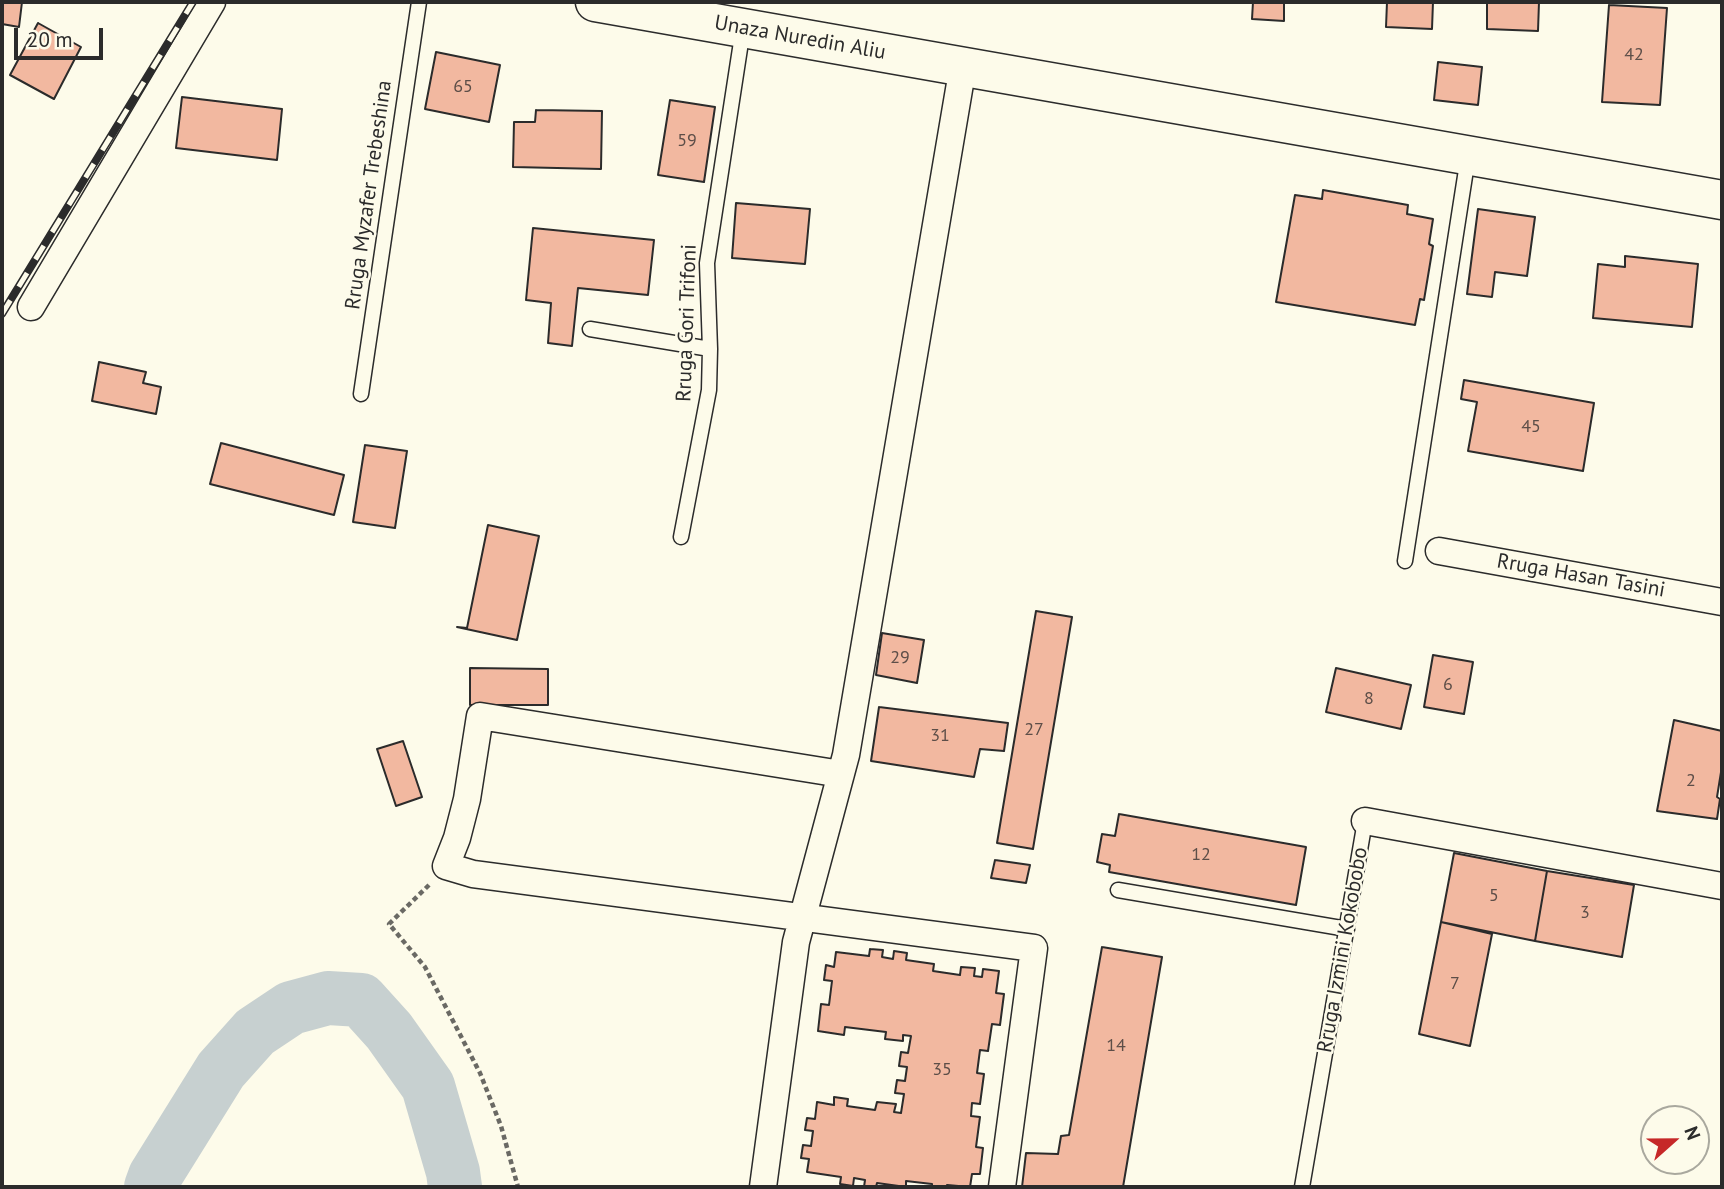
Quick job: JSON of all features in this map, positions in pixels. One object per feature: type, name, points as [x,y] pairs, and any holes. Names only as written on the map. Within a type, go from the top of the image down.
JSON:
[{"type":"main road","name":"Unaza Nuredin Aliu","points":[[596,2],[1722,200]]},
{"type":"street","points":[[31,307],[212,2]]},
{"type":"street","points":[[763,1187],[796,942],[846,755],[963,66]]},
{"type":"street","name":"Rruga Hasan Tasini","points":[[1439,551],[1722,602]]},
{"type":"street","points":[[841,774],[480,716],[467,799],[457,838],[446,866],[473,874],[1034,948],[1002,1187]]},
{"type":"street","name":"Rruga Izmini Kokobobo","points":[[1365,821],[1722,886]]},
{"type":"lane","name":"Rruga Myzafer Trebeshina","points":[[360,394],[419,2]]},
{"type":"lane","name":"Rruga Gori Trifoni","points":[[681,537],[709,390],[707,263],[743,27]]},
{"type":"lane","points":[[1405,561],[1469,156]]},
{"type":"lane","points":[[590,329],[710,349]]},
{"type":"lane","name":"Rruga Izmini Kokobobo","points":[[1302,1187],[1365,821]]},
{"type":"lane","points":[[1118,890],[1347,929]]},
{"type":"path","points":[[446,866],[389,924],[425,967],[480,1073],[500,1126],[518,1187]]},
{"type":"building","points":[[2,2],[22,2],[19,27],[2,24]]},
{"type":"building","points":[[1253,2],[1284,2],[1284,21],[1252,19]]},
{"type":"building","points":[[1387,2],[1433,2],[1432,29],[1386,27]]},
{"type":"building","points":[[1487,2],[1539,2],[1538,31],[1487,29]]},
{"type":"building","points":[[1609,5],[1667,8],[1660,105],[1602,102]]},
{"type":"building","points":[[38,23],[81,47],[54,99],[10,75]]},
{"type":"building","points":[[436,52],[500,65],[489,122],[425,109]]},
{"type":"building","points":[[1438,62],[1482,67],[1478,105],[1434,100]]},
{"type":"building","points":[[182,97],[282,109],[277,160],[176,148]]},
{"type":"building","points":[[670,100],[715,107],[704,182],[658,175]]},
{"type":"building","points":[[536,110],[602,111],[601,169],[513,167],[514,122],[535,122]]},
{"type":"building","points":[[1323,190],[1408,205],[1407,214],[1433,219],[1429,244],[1433,246],[1424,300],[1420,299],[1415,325],[1276,302],[1295,195],[1322,199]]},
{"type":"building","points":[[736,203],[810,209],[805,264],[732,258]]},
{"type":"building","points":[[1478,209],[1535,217],[1527,276],[1495,272],[1492,297],[1467,294]]},
{"type":"building","points":[[533,228],[654,240],[648,295],[578,288],[572,346],[548,343],[551,303],[526,300]]},
{"type":"building","points":[[1625,256],[1698,264],[1692,327],[1593,318],[1598,264],[1625,267]]},
{"type":"building","points":[[99,362],[146,372],[143,383],[161,387],[156,414],[92,401]]},
{"type":"building","points":[[1464,380],[1594,403],[1583,471],[1468,451],[1477,402],[1461,399]]},
{"type":"building","points":[[221,443],[344,475],[334,515],[210,484]]},
{"type":"building","points":[[365,445],[407,451],[395,528],[353,522]]},
{"type":"building","points":[[488,525],[539,536],[517,640],[457,627],[467,628]]},
{"type":"building","points":[[1036,611],[1072,617],[1033,849],[997,843]]},
{"type":"building","points":[[882,633],[924,640],[917,683],[876,675]]},
{"type":"building","points":[[1433,655],[1473,662],[1464,714],[1424,707]]},
{"type":"building","points":[[470,668],[548,669],[548,705],[470,705]]},
{"type":"building","points":[[1336,668],[1411,685],[1401,729],[1326,712]]},
{"type":"building","points":[[879,707],[1008,723],[1004,751],[980,749],[974,777],[871,761]]},
{"type":"building","points":[[1674,720],[1722,731],[1717,819],[1657,811]]},
{"type":"building","points":[[403,741],[422,797],[396,806],[377,749]]},
{"type":"building","points":[[1119,814],[1306,847],[1296,905],[1109,872],[1110,865],[1097,862],[1102,834],[1115,836]]},
{"type":"building","points":[[1454,853],[1547,871],[1535,941],[1441,922]]},
{"type":"building","points":[[995,860],[1030,865],[1026,883],[991,878]]},
{"type":"building","points":[[1547,871],[1634,885],[1622,957],[1535,941]]},
{"type":"building","points":[[1441,922],[1492,934],[1470,1046],[1419,1034]]},
{"type":"building","points":[[1102,947],[1162,957],[1123,1187],[1022,1187],[1026,1153],[1058,1154],[1061,1136],[1069,1135]]},
{"type":"building","points":[[870,949],[883,950],[882,957],[893,959],[894,951],[907,953],[906,960],[934,964],[933,971],[960,975],[961,967],[975,968],[974,976],[982,977],[983,969],[999,971],[996,993],[1004,994],[1000,1025],[992,1024],[988,1051],[980,1050],[977,1073],[984,1074],[980,1104],[972,1103],[971,1116],[980,1117],[976,1147],[983,1148],[980,1174],[972,1174],[970,1187],[932,1187],[932,1184],[906,1181],[906,1187],[877,1183],[876,1187],[864,1187],[865,1180],[854,1178],[853,1186],[840,1184],[841,1177],[807,1172],[809,1159],[801,1158],[803,1145],[811,1146],[813,1131],[805,1130],[807,1118],[815,1119],[817,1102],[834,1105],[834,1097],[848,1099],[847,1106],[875,1110],[877,1102],[896,1104],[894,1112],[901,1113],[904,1094],[895,1093],[897,1080],[905,1081],[907,1067],[899,1066],[901,1052],[908,1053],[911,1036],[903,1035],[903,1041],[885,1039],[886,1032],[845,1027],[844,1035],[818,1031],[821,1004],[829,1005],[832,981],[824,980],[826,965],[834,967],[836,952],[869,956]]},
{"type":"waterway","points":[[151,1187],[155,1176],[221,1070],[255,1032],[291,1008],[328,998],[361,1000],[389,1031],[428,1086],[455,1187]]},
{"type":"railway","points":[[2,314],[193,2]]}]
